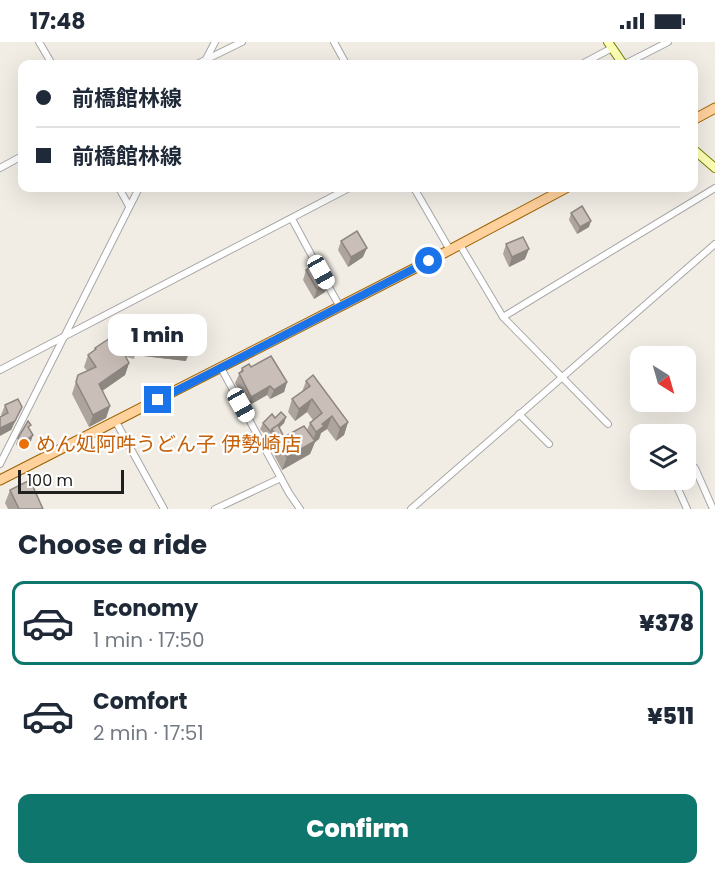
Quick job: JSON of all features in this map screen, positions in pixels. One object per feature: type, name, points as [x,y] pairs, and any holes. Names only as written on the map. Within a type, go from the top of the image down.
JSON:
[{"type":"main road","points":[[610,45],[621,60]]},
{"type":"main road","points":[[698,117],[715,108]]},
{"type":"main road","points":[[698,153],[715,168]]},
{"type":"main road","points":[[0,480],[222,368],[559,192]]},
{"type":"street","points":[[39,42],[50,60]]},
{"type":"street","points":[[206,60],[215,42]]},
{"type":"street","points":[[209,60],[242,42]]},
{"type":"street","points":[[334,42],[344,60]]},
{"type":"street","points":[[632,60],[668,42]]},
{"type":"street","points":[[588,60],[610,45]]},
{"type":"street","points":[[0,168],[18,158]]},
{"type":"street","points":[[503,317],[715,188]]},
{"type":"street","points":[[121,192],[129,206]]},
{"type":"street","points":[[0,464],[137,192]]},
{"type":"street","points":[[0,370],[342,192]]},
{"type":"street","points":[[416,192],[450,250]]},
{"type":"street","points":[[292,219],[340,307]]},
{"type":"street","points":[[411,509],[715,244]]},
{"type":"street","points":[[460,245],[503,317],[608,424]]},
{"type":"street","points":[[222,368],[300,509]]},
{"type":"street","points":[[519,414],[549,444]]},
{"type":"street","points":[[116,422],[164,509]]},
{"type":"street","points":[[696,470],[713,509]]},
{"type":"street","points":[[215,509],[229,506],[281,478]]},
{"type":"street","points":[[678,490],[687,509]]},
{"type":"building","points":[[582,206],[591,221],[580,227],[571,213]]},
{"type":"building","points":[[357,231],[367,248],[351,257],[341,241]]},
{"type":"building","points":[[523,237],[529,249],[512,257],[506,244]]},
{"type":"building","points":[[318,263],[329,282],[317,289],[306,270]]},
{"type":"building","points":[[129,328],[192,335],[190,350],[139,343],[138,347],[119,344],[129,363],[99,384],[110,406],[93,415],[76,382],[78,375],[96,367],[88,355],[95,348],[122,330],[128,338]]},
{"type":"building","points":[[271,356],[287,382],[274,390],[270,386],[251,397],[239,373],[249,364],[251,367]]},
{"type":"building","points":[[313,375],[348,422],[340,428],[332,416],[316,432],[310,423],[322,413],[312,399],[299,409],[292,399],[310,386],[306,381]]},
{"type":"building","points":[[18,399],[22,407],[15,421],[0,428],[0,417],[8,413],[5,405]]},
{"type":"building","points":[[281,412],[286,417],[271,432],[263,423],[272,414],[275,418]]},
{"type":"building","points":[[28,421],[31,425],[28,427],[33,435],[22,443],[18,438]]},
{"type":"building","points":[[278,425],[284,437],[304,426],[315,441],[287,457],[272,429]]},
{"type":"building","points":[[30,480],[43,509],[19,509],[10,490]]},
{"type":"place","name":"めん処阿吽うどん子 伊勢崎店","points":[[24,444]]},
{"type":"route","points":[[158,400],[429,261]]}]
